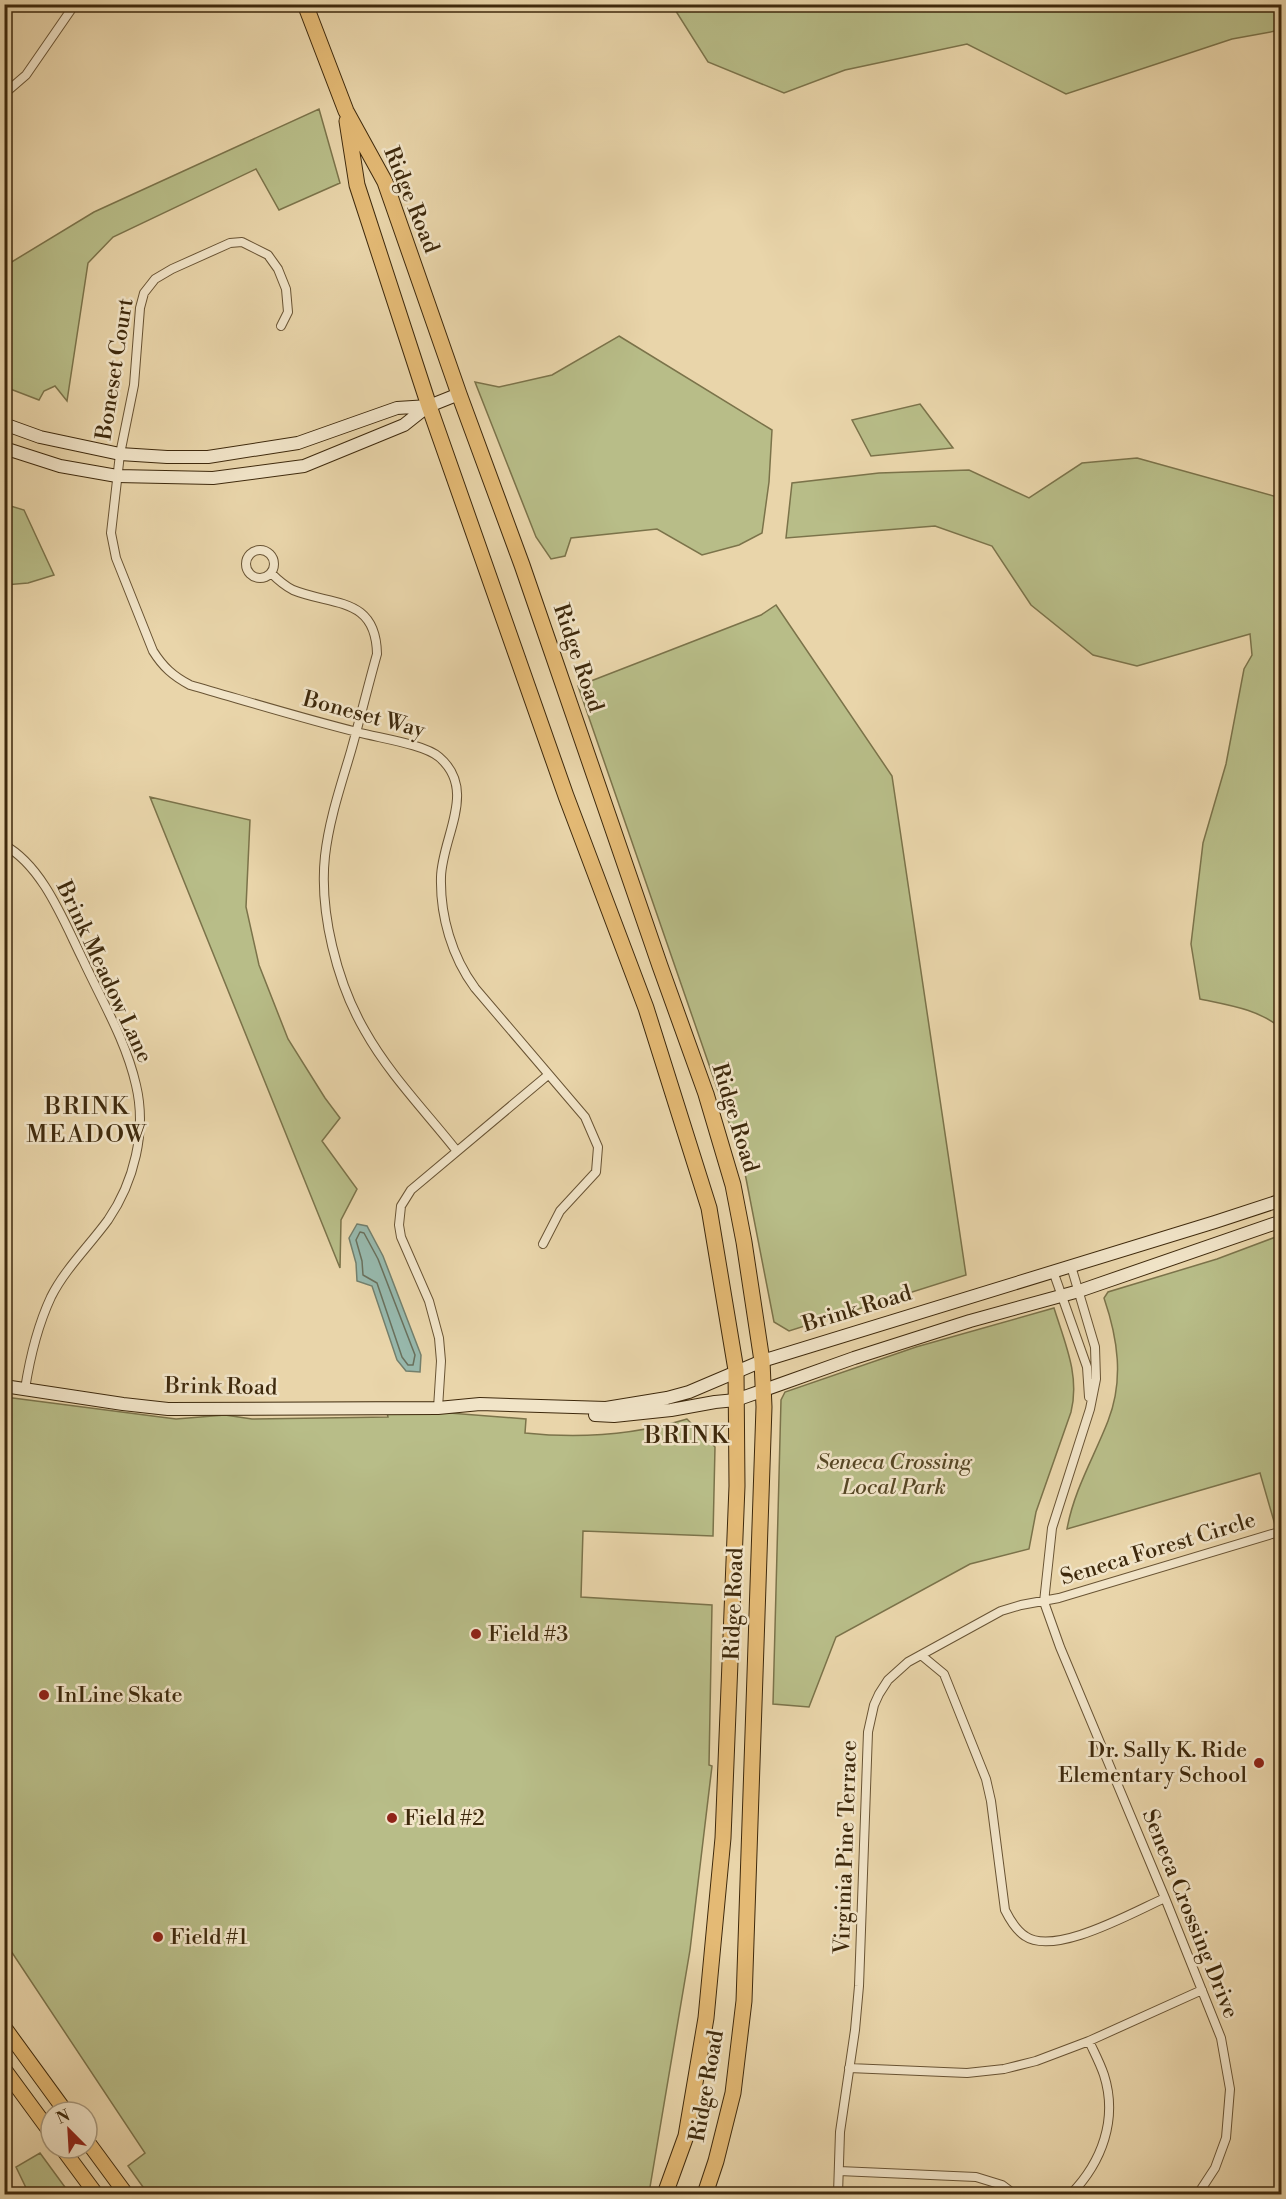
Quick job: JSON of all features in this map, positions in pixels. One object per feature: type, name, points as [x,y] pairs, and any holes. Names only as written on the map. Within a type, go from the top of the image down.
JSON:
[{"type":"highway","name":"Ridge Road","points":[[305,4],[346,111],[385,183],[522,565],[706,1094],[733,1185],[744,1242],[762,1361],[764,1390],[744,2001],[733,2093],[705,2194]]},
{"type":"highway","name":"Ridge Road","points":[[346,111],[357,185],[429,405],[566,796],[646,1008],[709,1208],[736,1370],[737,1486],[720,1872],[706,2018],[686,2136],[665,2194]]},
{"type":"main road","points":[[4,424],[49,439],[120,454],[208,457],[298,443],[397,408],[429,405],[459,394]]},
{"type":"main road","points":[[4,448],[60,466],[117,476],[213,478],[304,466],[404,425],[429,405]]},
{"type":"main road","name":"Brink Road","points":[[4,1386],[168,1409],[438,1408],[480,1404],[606,1408],[667,1398],[697,1389],[736,1370],[762,1361],[1281,1200]]},
{"type":"main road","name":"Brink Road","points":[[438,1408],[467,1412],[614,1416],[736,1400],[854,1358],[960,1324],[1079,1291],[1281,1221]]},
{"type":"main road","points":[[4,2027],[57,2100]]},
{"type":"main road","points":[[4,2069],[39,2117]]},
{"type":"main road","points":[[99,2157],[126,2194]]},
{"type":"main road","points":[[71,2160],[96,2194]]},
{"type":"street","points":[[4,94],[26,75],[75,4]]},
{"type":"street","name":"Boneset Court","points":[[120,454],[134,386],[140,308],[144,294],[155,279],[230,243],[242,242],[268,255],[278,269],[286,289],[288,312],[281,326]]},
{"type":"street","name":"Boneset Way","points":[[120,454],[111,533],[116,558],[145,633],[161,664],[174,677],[190,685],[425,749],[439,756],[449,768],[458,792],[457,808],[446,845],[441,878],[445,920],[452,946],[462,971],[585,1117],[598,1147],[596,1173],[560,1211],[543,1244]]},
{"type":"street","points":[[271,573],[292,589],[356,608],[370,623],[377,641],[377,654],[332,814],[325,858],[325,902],[330,937],[341,979],[353,1010],[365,1032],[456,1150]]},
{"type":"street","name":"Brink Meadow Lane","points":[[4,845],[32,869],[54,900],[126,1050],[140,1105],[135,1160],[124,1191],[109,1218],[52,1296],[32,1347],[25,1389]]},
{"type":"street","points":[[438,1408],[441,1361],[439,1338],[429,1301],[401,1237],[399,1216],[401,1206],[411,1190],[548,1075]]},
{"type":"street","name":"Seneca Crossing Drive","points":[[1071,1266],[1095,1347],[1096,1379],[1090,1409],[1052,1528],[1044,1602],[1064,1658],[1221,2038],[1230,2090],[1226,2138],[1215,2168],[1198,2194]]},
{"type":"street","name":"Seneca Crossing Drive","points":[[1053,1271],[1087,1367],[1090,1409]]},
{"type":"street","name":"Seneca Forest Circle","points":[[1044,1602],[1281,1531]]},
{"type":"street","name":"Virginia Pine Terrace","points":[[838,2194],[840,2132],[859,1986],[870,1717],[879,1694],[888,1680],[908,1662],[1001,1611],[1044,1602]]},
{"type":"street","points":[[921,1655],[944,1674],[986,1779],[992,1802],[1005,1910],[1014,1925],[1025,1936],[1057,1942],[1076,1937],[1165,1898]]},
{"type":"street","points":[[849,2068],[967,2073],[1004,2069],[1036,2061],[1089,2041],[1202,1990]]},
{"type":"street","points":[[1071,2194],[1085,2180],[1096,2163],[1108,2127],[1108,2096],[1105,2076],[1089,2041]]},
{"type":"street","points":[[839,2171],[976,2177],[1002,2185],[1014,2194]]},
{"type":"green space","points":[[1281,4],[1281,30],[1232,39],[1066,94],[967,44],[845,70],[784,93],[708,62],[672,5]]},
{"type":"green space","points":[[319,109],[340,183],[279,210],[256,169],[113,237],[88,263],[67,401],[55,386],[44,391],[39,400],[5,387],[5,266],[94,212]]},
{"type":"green space","points":[[619,336],[772,430],[769,482],[762,533],[739,545],[702,555],[657,529],[571,538],[565,556],[551,559],[536,537],[475,382],[499,387],[552,375]]},
{"type":"green space","points":[[920,404],[953,448],[871,456],[852,420]]},
{"type":"green space","points":[[1137,458],[1281,498],[1281,1028],[1253,1012],[1200,999],[1191,944],[1203,843],[1226,764],[1244,669],[1252,655],[1250,634],[1137,666],[1093,655],[1031,605],[992,546],[935,526],[786,538],[792,483],[879,473],[969,470],[1029,498],[1082,463]]},
{"type":"green space","points":[[4,504],[24,510],[54,575],[28,583],[5,585]]},
{"type":"green space","points":[[776,605],[892,776],[966,1275],[789,1331],[774,1322],[743,1163],[578,686],[761,615]]},
{"type":"green space","points":[[150,797],[250,820],[246,907],[259,965],[288,1039],[340,1118],[322,1141],[357,1189],[341,1220],[340,1268]]},
{"type":"green space","points":[[1281,1235],[1281,1523],[1275,1525],[1260,1473],[1067,1529],[1079,1487],[1108,1421],[1116,1390],[1116,1344],[1104,1298],[1108,1292],[1217,1259]]},
{"type":"green space","name":"Seneca Crossing Local Park","points":[[1054,1308],[1070,1360],[1074,1385],[1073,1399],[1071,1412],[1036,1512],[1029,1549],[970,1564],[836,1637],[809,1707],[773,1704],[781,1400],[785,1392],[916,1347]]},
{"type":"green space","points":[[5,1397],[176,1419],[225,1415],[252,1419],[388,1417],[386,1408],[526,1419],[525,1433],[566,1436],[627,1432],[687,1419],[715,1447],[713,1536],[583,1531],[581,1597],[712,1605],[709,1765],[712,1766],[690,1950],[647,2194],[148,2194],[128,2166],[145,2153],[5,1942]]},
{"type":"green space","points":[[39,2154],[39,2160],[45,2160],[70,2194],[29,2194],[16,2167]]},
{"type":"water","points":[[357,1224],[367,1226],[383,1256],[421,1355],[420,1372],[406,1371],[397,1360],[372,1286],[357,1281],[356,1263],[349,1238]]},
{"type":"place","name":"Field #3","points":[[476,1634]]},
{"type":"place","name":"InLine Skate","points":[[44,1695]]},
{"type":"place","name":"Dr. Sally K. Ride Elementary School","points":[[1259,1763]]},
{"type":"place","name":"Field #2","points":[[392,1818]]},
{"type":"place","name":"Field #1","points":[[158,1937]]},
{"type":"district","name":"BRINK MEADOW","points":[[87,1121]]},
{"type":"district","name":"BRINK","points":[[687,1436]]}]
